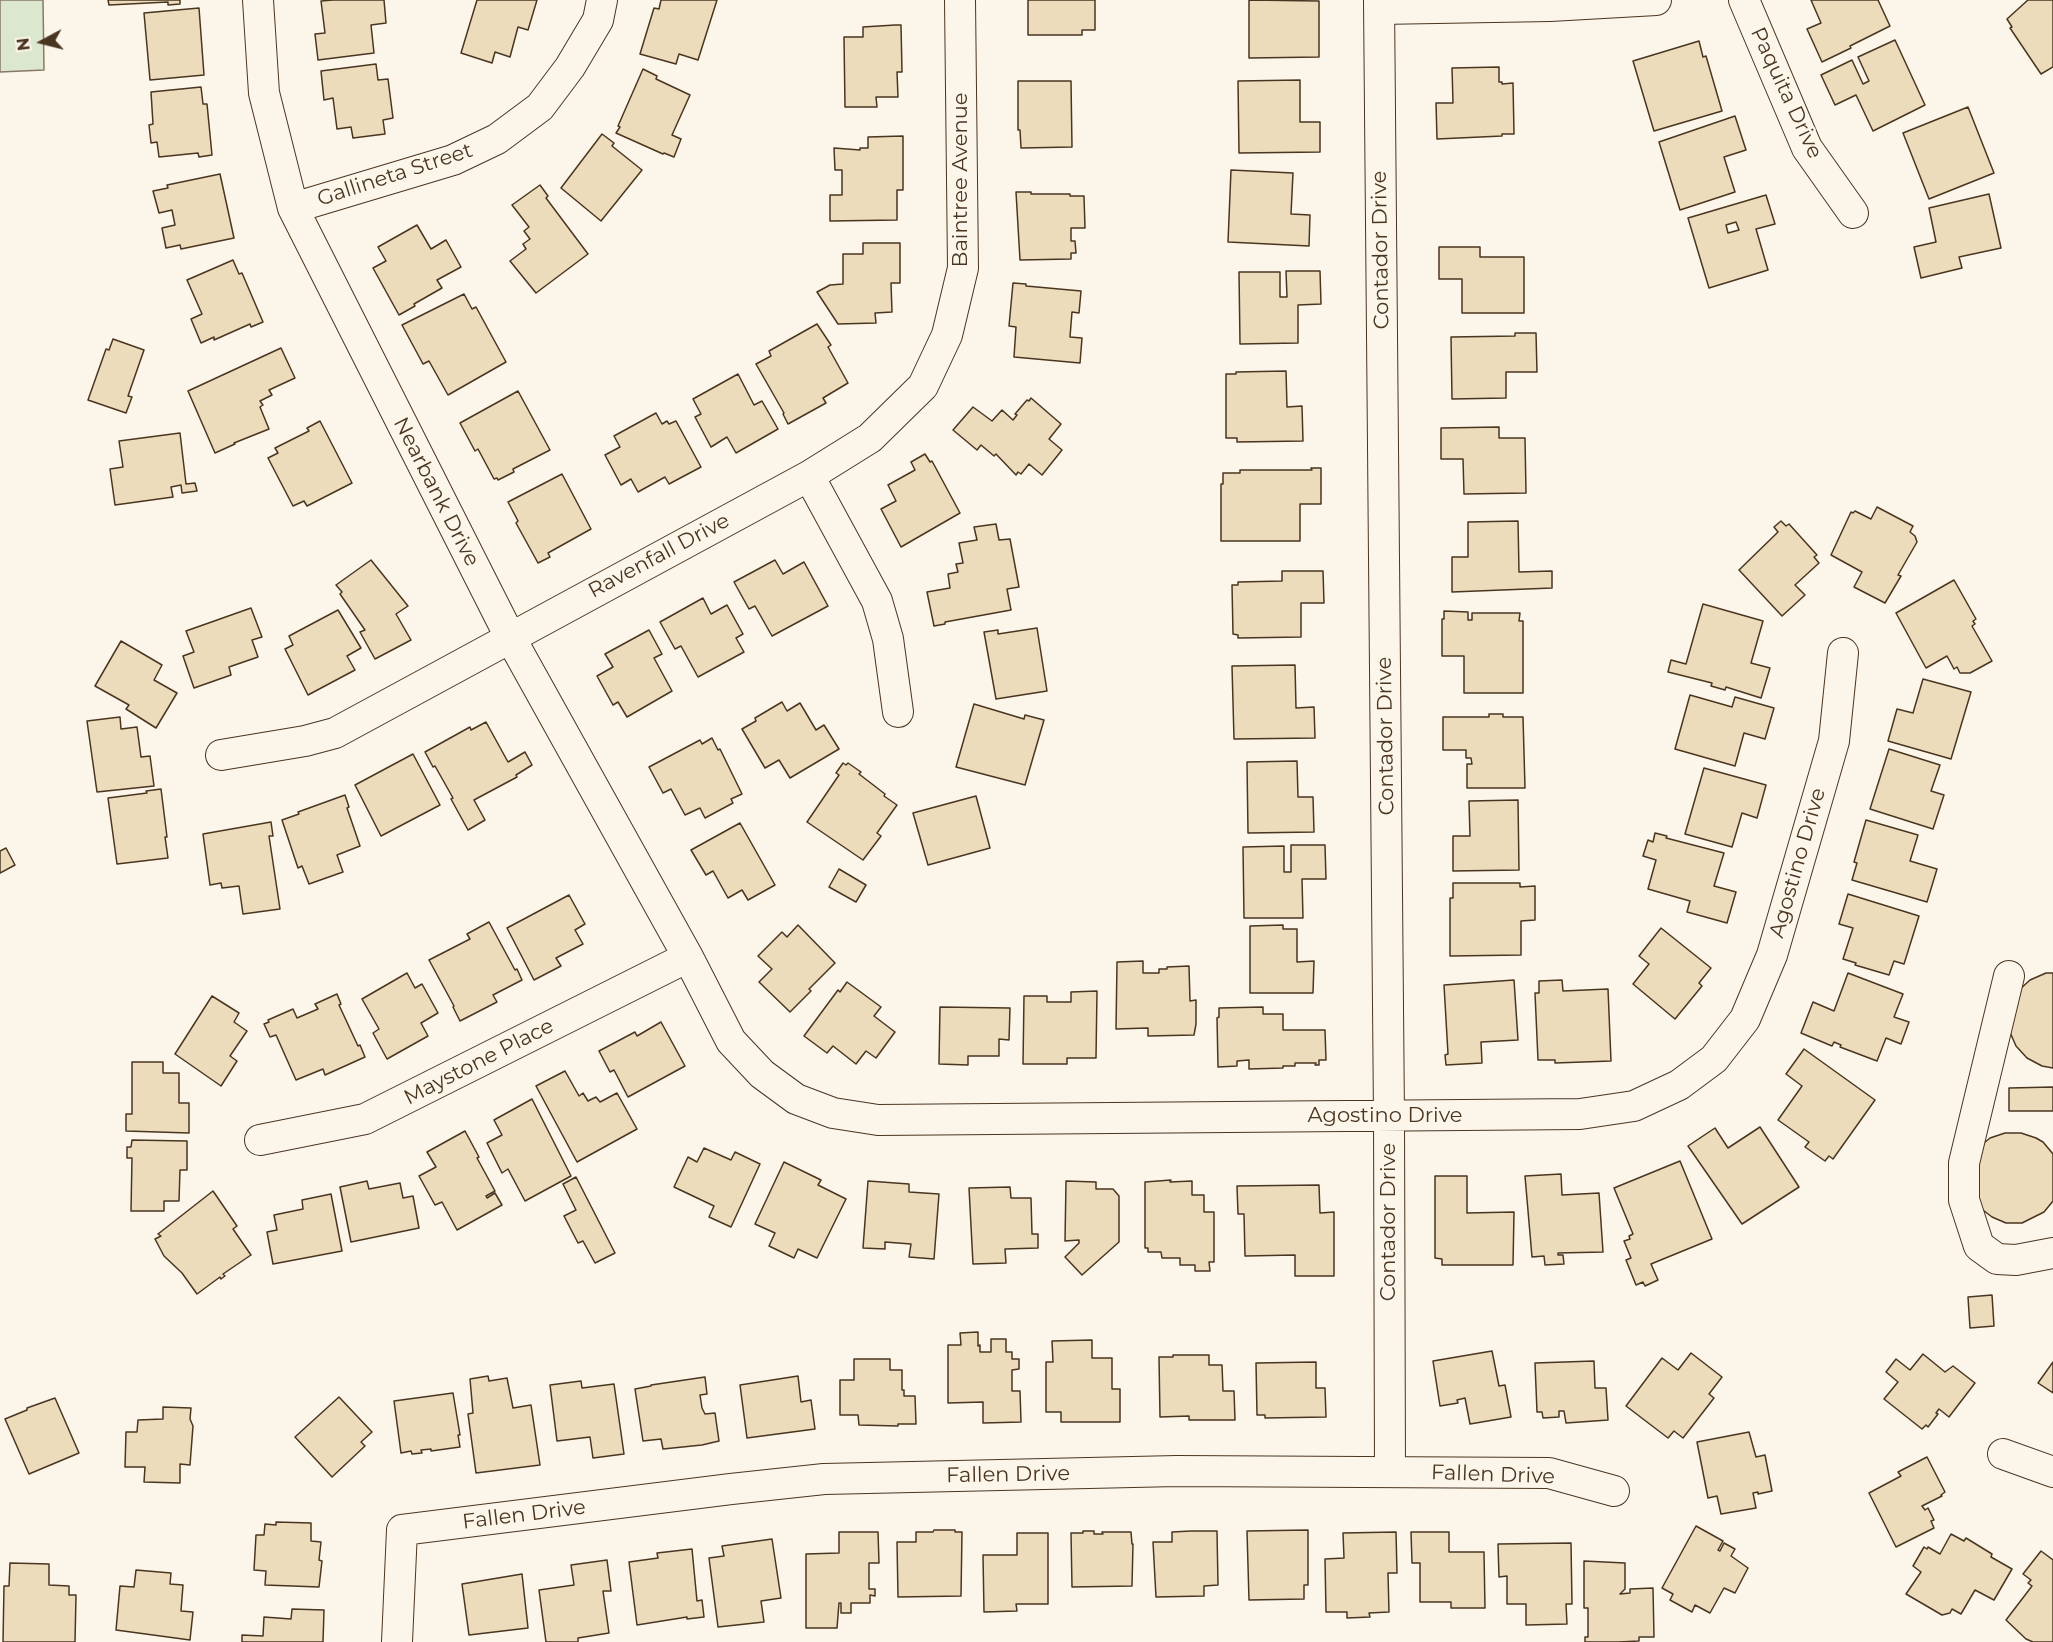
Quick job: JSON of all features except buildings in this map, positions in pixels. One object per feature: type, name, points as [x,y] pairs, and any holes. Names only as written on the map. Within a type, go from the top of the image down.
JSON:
[{"type":"street","name":"Nearbank Drive","points":[[258,0],[264,93],[293,208],[510,637],[688,957]]},
{"type":"street","name":"Gallineta Street","points":[[293,208],[453,160],[497,139],[540,107],[570,67],[598,20],[602,0]]},
{"type":"street","name":"Baintree Avenue","points":[[809,476],[870,438],[923,386],[947,335],[963,268],[960,0]]},
{"type":"street","points":[[1379,4],[1550,6],[1656,0]]},
{"type":"street","name":"Paquita Drive","points":[[1744,0],[1807,148],[1853,213]]},
{"type":"street","name":"Contador Drive","points":[[1379,4],[1390,1472]]},
{"type":"street","name":"Ravenfall Drive","points":[[221,755],[305,741],[335,733],[809,476]]},
{"type":"street","points":[[809,476],[877,602],[888,639],[898,712]]},
{"type":"street","name":"Agostino Drive","points":[[688,957],[731,1041],[762,1074],[796,1099],[833,1113],[878,1120],[1580,1114],[1634,1106],[1679,1085],[1714,1059],[1745,1019],[1772,955],[1834,741],[1843,653]]},
{"type":"street","name":"Maystone Place","points":[[260,1140],[365,1119],[688,957]]},
{"type":"street","points":[[2009,976],[1964,1163],[1964,1200],[1979,1246],[1997,1259],[2016,1260],[2053,1252]]},
{"type":"street","points":[[2003,1454],[2053,1472]]},
{"type":"street","name":"Fallen Drive","points":[[397,1642],[402,1530],[731,1489],[824,1479],[1178,1471],[1549,1473],[1614,1491]]},
{"type":"green space","points":[[0,0],[43,0],[44,70],[0,72]]}]
